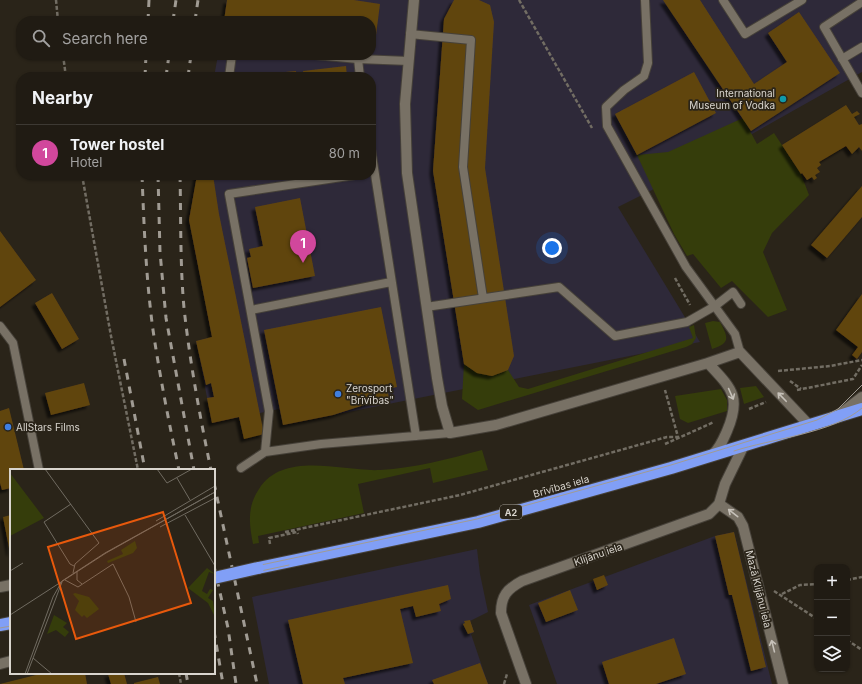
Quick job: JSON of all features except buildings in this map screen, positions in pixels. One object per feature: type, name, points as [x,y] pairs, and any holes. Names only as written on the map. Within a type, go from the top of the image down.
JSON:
[{"type":"highway","name":"Brīvības iela","points":[[215,578],[478,522],[671,468],[862,409]]},
{"type":"highway","points":[[0,625],[10,623]]},
{"type":"street","points":[[414,0],[405,104],[407,173],[442,406],[450,433],[496,425],[708,363],[740,352],[809,425]]},
{"type":"street","points":[[708,363],[726,382],[734,398],[734,415],[719,450],[713,454]]},
{"type":"street","points":[[832,419],[846,411],[862,396]]},
{"type":"street","points":[[719,504],[725,484],[744,445]]},
{"type":"street","name":"Klijānu iela","points":[[526,684],[501,613],[501,604],[504,595],[510,587],[690,522],[709,514],[719,504]]},
{"type":"street","name":"Mazā Klijānu iela","points":[[719,504],[738,517],[743,526],[783,684]]},
{"type":"street","points":[[0,587],[10,585]]},
{"type":"street","points":[[0,664],[10,662]]},
{"type":"lane","points":[[645,0],[648,63],[644,76],[624,90],[606,107],[607,126],[686,267],[735,334],[740,352]]},
{"type":"lane","points":[[723,0],[745,34],[802,0]]},
{"type":"lane","points":[[862,2],[824,27],[862,93]]},
{"type":"lane","points":[[410,34],[471,40],[463,167],[483,298]]},
{"type":"lane","points":[[842,59],[862,47]]},
{"type":"lane","points":[[229,72],[231,60]]},
{"type":"lane","points":[[358,60],[359,72]]},
{"type":"lane","points":[[376,60],[409,61]]},
{"type":"lane","points":[[265,452],[269,411],[229,194],[322,180]]},
{"type":"lane","points":[[374,180],[416,436]]},
{"type":"lane","points":[[251,310],[391,282]]},
{"type":"lane","points":[[426,307],[559,287],[615,336],[687,322],[715,306],[733,292],[741,304]]},
{"type":"lane","points":[[0,326],[13,343],[39,469]]},
{"type":"lane","points":[[241,468],[265,452],[321,444],[450,433]]},
{"type":"path","points":[[56,0],[58,16]]},
{"type":"path","points":[[63,60],[65,72]]},
{"type":"path","points":[[83,180],[111,336],[138,469]]},
{"type":"path","points":[[776,371],[830,366],[862,360]]},
{"type":"path","points":[[665,444],[678,437],[780,396],[853,379],[862,366]]},
{"type":"path","points":[[772,369],[781,374]]},
{"type":"path","points":[[662,376],[678,437]]},
{"type":"path","points":[[785,378],[801,390]]},
{"type":"path","points":[[285,532],[460,495],[667,437],[678,437]]},
{"type":"path","points":[[270,544],[269,538],[297,532],[298,534]]},
{"type":"path","points":[[850,579],[862,577]]},
{"type":"path","points":[[814,584],[800,584],[781,594],[814,617]]},
{"type":"path","points":[[850,642],[862,650]]},
{"type":"path","points":[[179,674],[181,684]]},
{"type":"shaded area","points":[[227,0],[862,0],[862,72],[654,189],[618,207],[700,342],[283,425],[279,409],[212,423],[196,341],[212,337],[189,220],[196,180],[376,180],[376,72],[215,72],[217,60],[376,60],[376,16],[225,16]]},
{"type":"shaded area","points":[[734,532],[772,684],[557,684],[529,605],[715,536]]},
{"type":"shaded area","points":[[477,549],[480,574],[488,612],[470,621],[474,632],[471,634],[488,684],[269,684],[252,597]]},
{"type":"green space","points":[[743,118],[757,144],[774,133],[801,174],[809,195],[772,233],[763,252],[787,310],[768,317],[732,281],[721,288],[693,254],[687,256],[674,234],[637,155],[668,152]]},
{"type":"green space","points":[[713,321],[720,322],[725,332],[726,339],[725,342],[718,347],[712,349],[705,323]]},
{"type":"green space","points":[[694,325],[696,338],[692,344],[686,347],[478,410],[462,399],[464,364],[475,371],[485,374],[495,374],[508,370],[519,387],[528,389],[693,338],[689,327]]},
{"type":"green space","points":[[756,386],[764,397],[744,404],[740,388]]},
{"type":"green space","points":[[721,389],[727,400],[727,411],[688,423],[680,419],[675,396]]},
{"type":"green space","points":[[482,450],[488,470],[433,483],[430,468],[358,484],[364,513],[258,536],[259,543],[253,544],[250,522],[252,502],[259,489],[270,477],[283,470],[299,466],[365,470],[393,469],[431,463]]},
{"type":"tram line","points":[[215,575],[477,519],[671,465],[817,420],[838,409],[862,385]]},
{"type":"tram line","points":[[734,451],[835,424],[850,417],[862,408]]},
{"type":"tram line","points":[[215,581],[289,565]]},
{"type":"tram line","points":[[0,628],[10,626]]},
{"type":"railway","points":[[148,16],[149,0]]},
{"type":"railway","points":[[174,16],[176,0]]},
{"type":"railway","points":[[196,16],[198,0]]},
{"type":"railway","points":[[145,72],[146,60]]},
{"type":"railway","points":[[167,72],[168,60]]},
{"type":"railway","points":[[189,72],[190,60]]},
{"type":"railway","points":[[142,180],[147,272],[153,330],[179,469]]},
{"type":"railway","points":[[158,180],[160,252],[166,318],[194,469]]},
{"type":"railway","points":[[180,180],[181,258],[184,308],[189,349],[211,469]]},
{"type":"railway","points":[[124,359],[145,469]]},
{"type":"railway","points":[[215,488],[257,684]]},
{"type":"railway","points":[[215,570],[228,628],[236,684]]},
{"type":"railway","points":[[215,637],[223,684]]},
{"type":"railway","points":[[186,674],[188,684]]},
{"type":"place","name":"International Museum of Vodka","points":[[783,99]]},
{"type":"place","name":"Tower hostel","points":[[303,263]]},
{"type":"place","name":"Zerosport \"Brīvības\"","points":[[338,394]]},
{"type":"place","name":"AllStars Films","points":[[8,427]]}]
